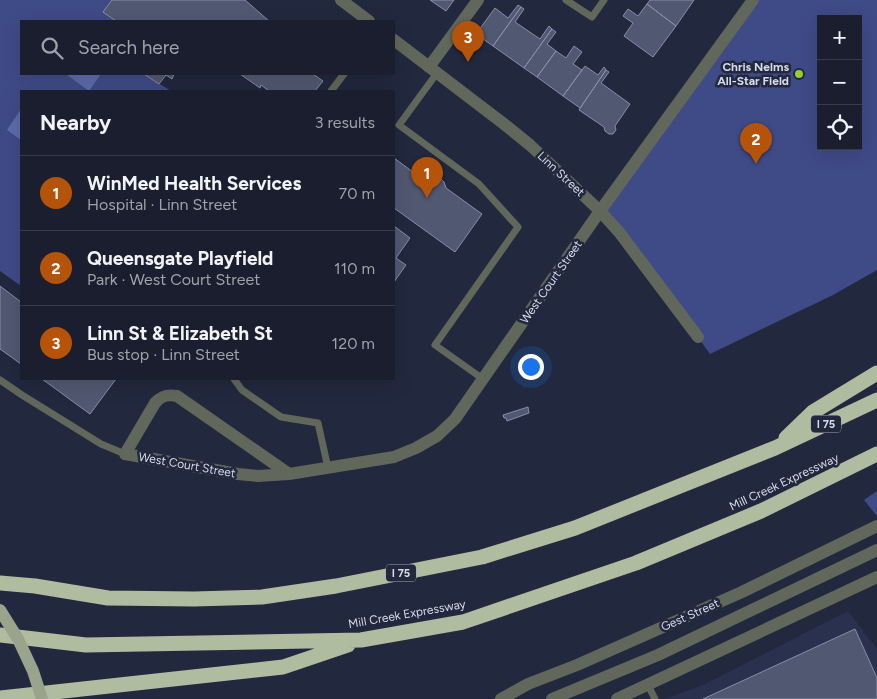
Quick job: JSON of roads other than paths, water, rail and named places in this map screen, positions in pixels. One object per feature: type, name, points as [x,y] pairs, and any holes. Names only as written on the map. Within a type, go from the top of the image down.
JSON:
[{"type":"highway","points":[[775,448],[813,412],[877,372]]},
{"type":"highway","name":"I 75","points":[[0,583],[35,586],[108,598],[194,600],[262,596],[336,586],[482,557],[575,528],[775,448],[877,400]]},
{"type":"highway","name":"Mill Creek Expressway","points":[[0,635],[86,645],[361,640],[463,622],[636,562],[761,511],[877,454]]},
{"type":"highway","points":[[0,698],[283,667],[361,640]]},
{"type":"main road","points":[[0,610],[18,639],[33,671],[42,699]]},
{"type":"street","points":[[341,0],[368,20]]},
{"type":"street","points":[[433,70],[478,0]]},
{"type":"street","name":"West Court Street","points":[[288,474],[177,396],[170,395],[164,396],[155,403],[125,454],[258,476],[288,474],[394,457],[416,448],[437,436],[455,419],[600,212],[753,0]]},
{"type":"street","name":"Linn Street","points":[[395,41],[530,145],[600,212],[619,232],[698,337]]},
{"type":"street","name":"Gest Street","points":[[501,699],[528,684],[586,661],[742,592],[877,526]]},
{"type":"street","points":[[552,699],[658,655],[877,550]]},
{"type":"street","points":[[618,699],[877,577]]},
{"type":"lane","points":[[566,0],[592,17],[604,0]]},
{"type":"lane","points":[[433,70],[399,126],[479,184],[518,227],[436,345],[483,379]]},
{"type":"lane","points":[[332,90],[343,75]]},
{"type":"lane","points":[[0,380],[101,444],[125,454]]},
{"type":"lane","points":[[235,380],[242,390],[280,417],[318,423],[328,468]]},
{"type":"lane","points":[[648,685],[655,699]]},
{"type":"place","name":"Linn St & Elizabeth St","points":[[468,62]]},
{"type":"place","name":"Chris Nelms All-Star Field","points":[[799,74]]},
{"type":"place","name":"Queensgate Playfield","points":[[756,164]]},
{"type":"place","name":"WinMed Health Services","points":[[427,198]]}]
